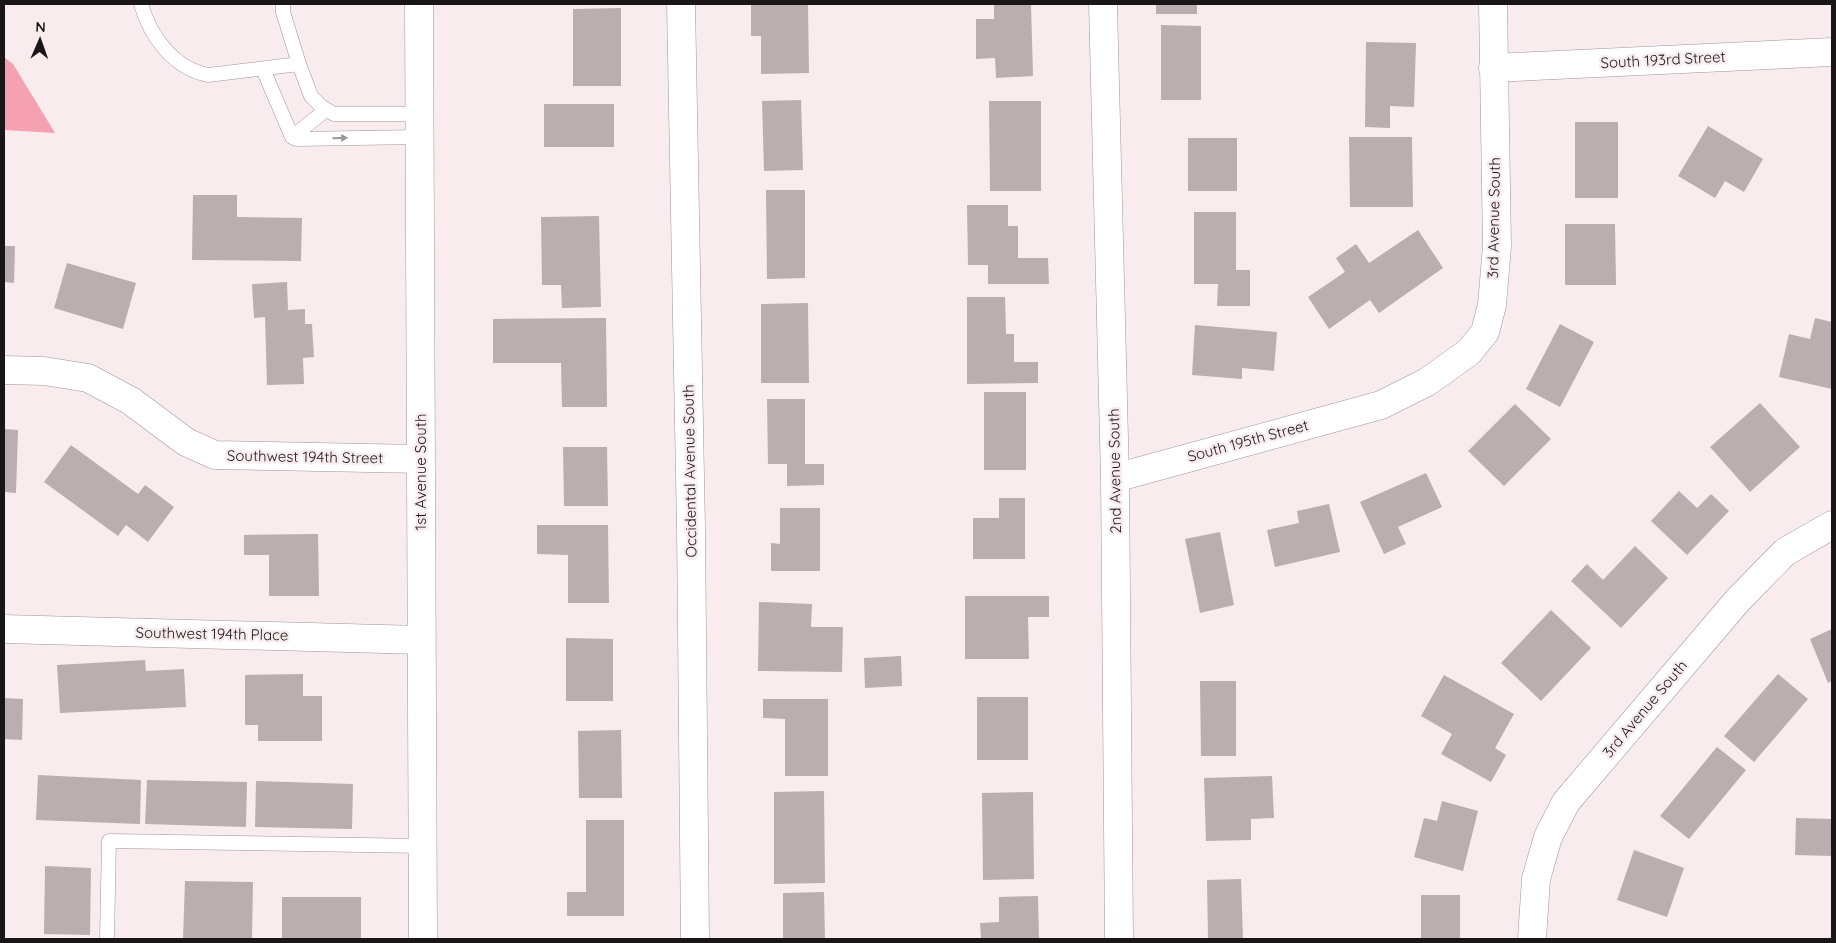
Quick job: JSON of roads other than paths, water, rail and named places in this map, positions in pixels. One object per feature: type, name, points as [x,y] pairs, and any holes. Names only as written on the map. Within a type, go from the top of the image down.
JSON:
[{"type":"street","name":"1st Avenue South","points":[[419,4],[423,939]]},
{"type":"street","name":"Occidental Avenue South","points":[[682,4],[691,520],[695,939]]},
{"type":"street","name":"2nd Avenue South","points":[[1103,4],[1116,478],[1119,939]]},
{"type":"street","name":"3rd Avenue South","points":[[1381,405],[1434,377],[1469,352],[1485,332],[1492,305],[1497,246],[1493,4]]},
{"type":"street","name":"South 193rd Street","points":[[1493,68],[1832,52]]},
{"type":"street","name":"Southwest 194th Street","points":[[4,370],[44,371],[88,378],[132,401],[186,442],[215,455],[420,459]]},
{"type":"street","name":"South 195th Street","points":[[1116,478],[1381,405]]},
{"type":"street","name":"3rd Avenue South","points":[[1532,939],[1536,880],[1548,837],[1566,802],[1738,600],[1785,552],[1832,525]]},
{"type":"street","name":"Southwest 194th Place","points":[[4,629],[421,640]]},
{"type":"lane","points":[[141,4],[144,16],[156,39],[174,58],[196,72],[208,75],[298,64]]},
{"type":"lane","points":[[284,4],[283,12],[298,64],[311,96],[326,110],[334,114],[420,126]]},
{"type":"lane","points":[[263,69],[292,136],[296,139],[420,126]]},
{"type":"lane","points":[[292,136],[326,110]]},
{"type":"lane","points":[[107,939],[109,841],[422,846]]}]
